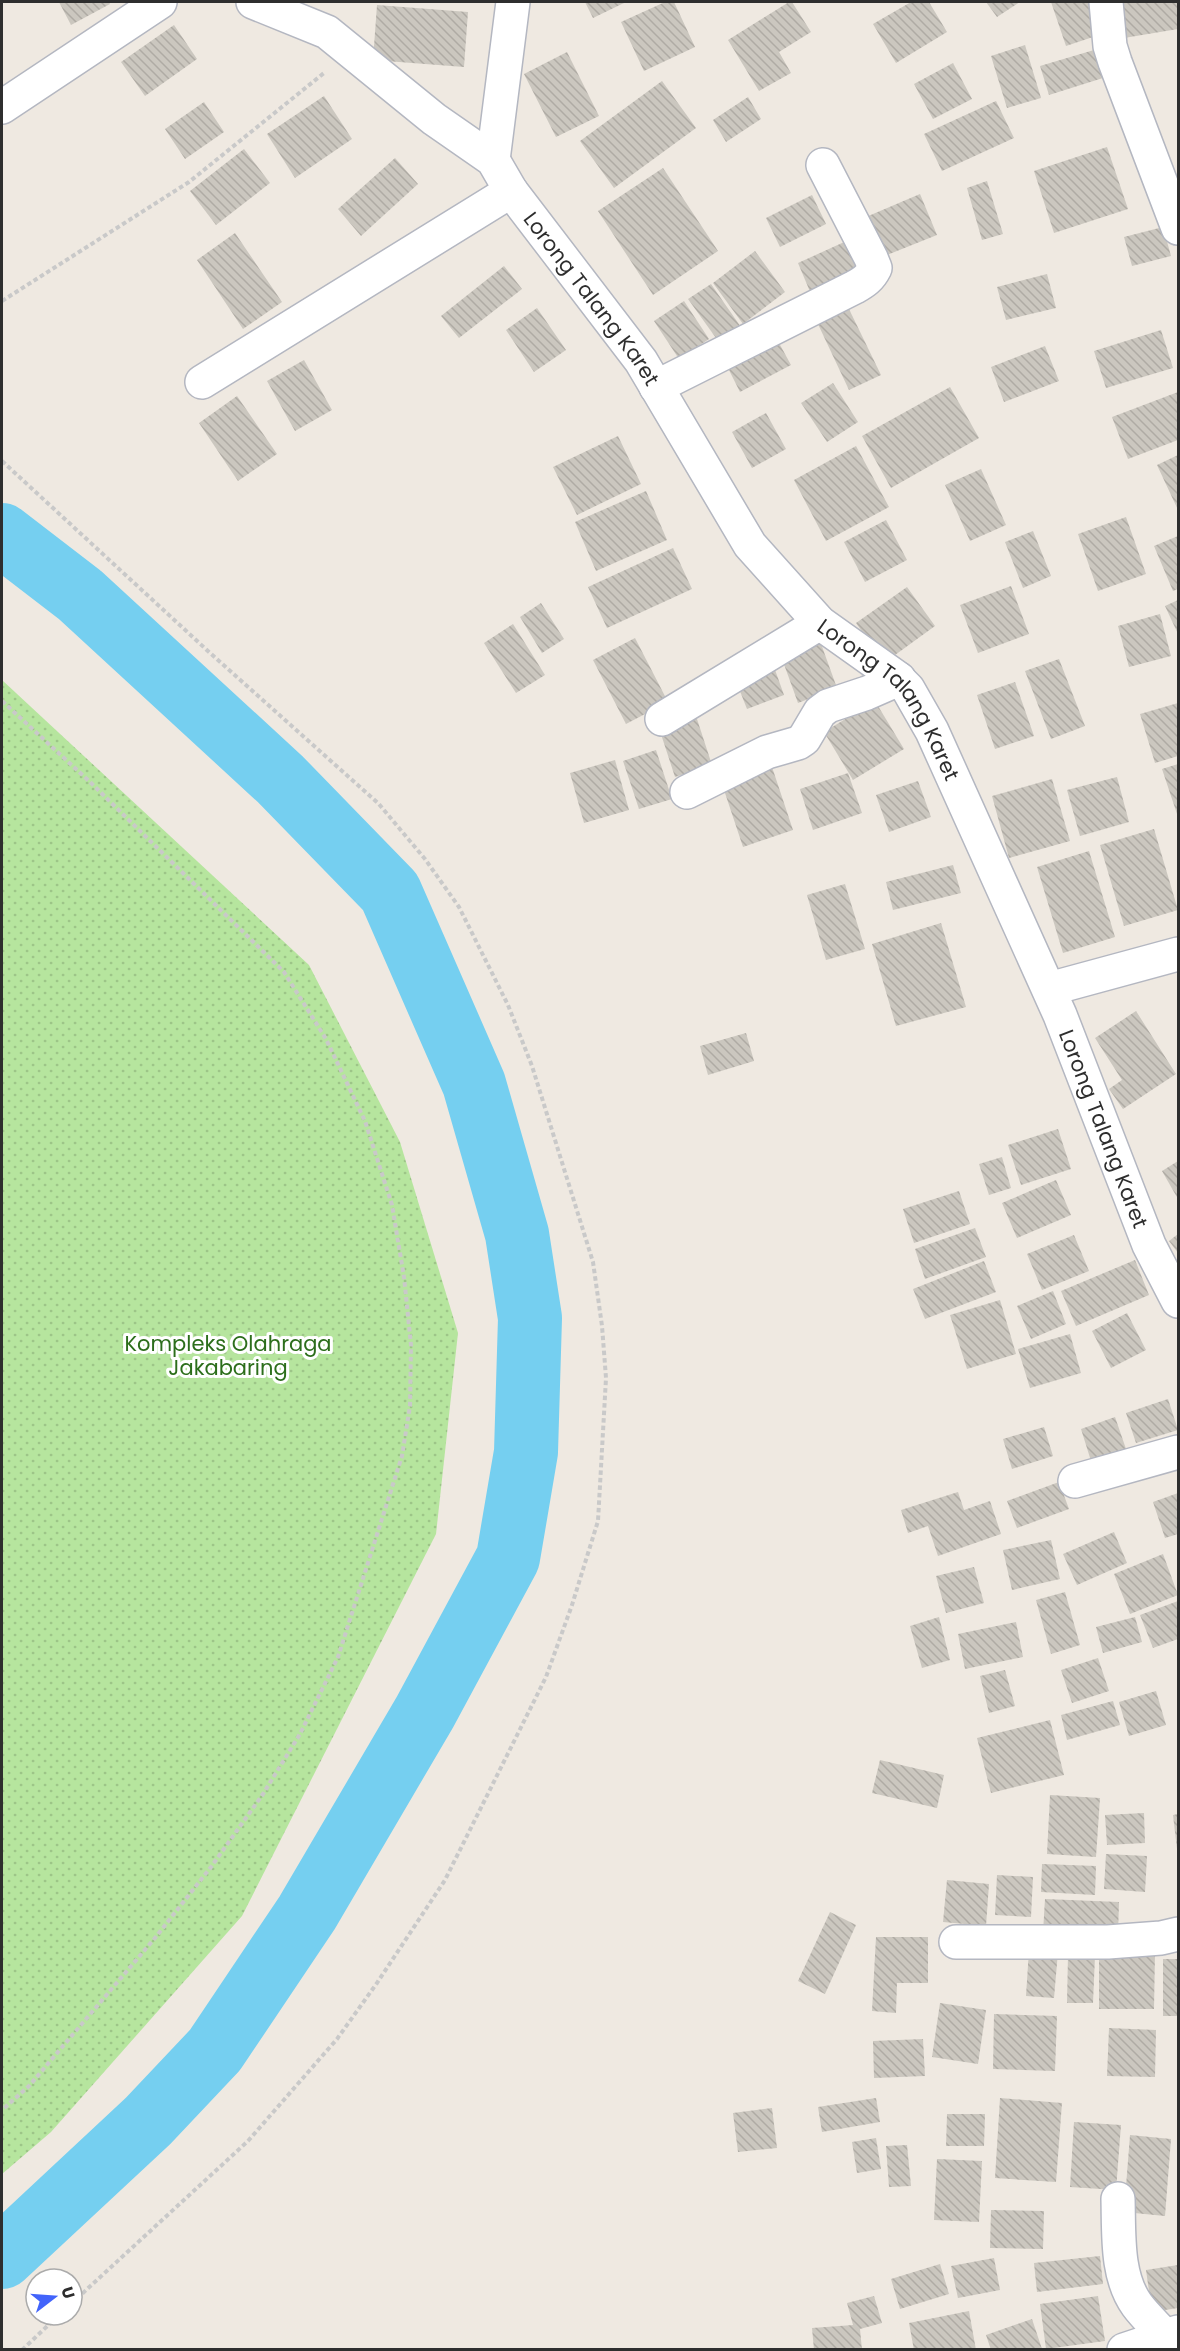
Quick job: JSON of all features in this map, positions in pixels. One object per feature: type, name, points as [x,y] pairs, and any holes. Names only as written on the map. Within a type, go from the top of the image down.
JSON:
[{"type":"street","points":[[2,107],[160,2]]},
{"type":"street","points":[[253,2],[327,32],[434,119],[493,160],[513,2]]},
{"type":"street","points":[[1106,2],[1110,46],[1167,166],[1179,228]]},
{"type":"street","name":"Lorong Talang Karet","points":[[493,160],[511,190],[641,361],[750,545],[820,623],[899,680],[919,706],[1049,989],[1149,1245],[1179,1301]]},
{"type":"street","points":[[656,387],[867,280],[874,268],[871,258],[823,165]]},
{"type":"street","points":[[202,382],[511,190]]},
{"type":"street","points":[[662,719],[820,623]]},
{"type":"street","points":[[687,792],[767,752],[798,743],[804,739],[820,712],[828,706],[899,680]]},
{"type":"street","points":[[1049,989],[1179,954]]},
{"type":"street","points":[[1075,1481],[1179,1452]]},
{"type":"street","points":[[956,1942],[1108,1942],[1161,1938],[1179,1934]]},
{"type":"street","points":[[1118,2199],[1120,2252],[1125,2281],[1136,2304],[1172,2334]]},
{"type":"street","points":[[1124,2349],[1172,2334]]},
{"type":"path","points":[[2,301],[189,182],[350,52]]},
{"type":"path","points":[[2,460],[209,652],[378,803],[425,859],[459,907],[508,1005],[532,1066],[592,1262],[602,1326],[606,1378],[598,1521],[572,1605],[546,1677],[445,1880],[337,2039],[248,2141],[84,2292]]},
{"type":"path","points":[[2,702],[88,781],[284,972],[326,1039],[365,1121],[392,1205],[404,1277],[411,1345],[410,1406],[402,1456],[338,1657],[300,1734],[263,1794],[211,1867],[155,1938],[29,2086],[2,2110]]},
{"type":"path","points":[[22,2349],[46,2327]]},
{"type":"green space","name":"Kompleks Olahraga Jakabaring","points":[[2,680],[309,965],[400,1142],[458,1333],[436,1534],[242,1916],[51,2132],[2,2174]]},
{"type":"building","points":[[59,2],[109,2],[110,4],[71,25]]},
{"type":"building","points":[[585,2],[626,2],[593,18]]},
{"type":"building","points":[[665,2],[674,2],[695,47],[644,71],[621,22]]},
{"type":"building","points":[[792,2],[811,32],[779,52],[791,73],[759,91],[728,40]]},
{"type":"building","points":[[911,2],[929,2],[947,32],[896,63],[873,24]]},
{"type":"building","points":[[986,2],[1020,2],[997,17]]},
{"type":"building","points":[[1051,2],[1100,2],[1105,33],[1066,46]]},
{"type":"building","points":[[1113,2],[1178,2],[1178,29],[1118,39]]},
{"type":"building","points":[[377,5],[468,12],[464,67],[373,60]]},
{"type":"building","points":[[174,25],[197,59],[145,96],[121,62]]},
{"type":"building","points":[[1025,45],[1041,98],[1007,108],[991,56]]},
{"type":"building","points":[[1094,50],[1103,78],[1049,95],[1040,66]]},
{"type":"building","points":[[567,52],[599,116],[556,137],[524,74]]},
{"type":"building","points":[[953,63],[972,99],[933,119],[914,84]]},
{"type":"building","points":[[662,81],[696,128],[614,188],[580,141]]},
{"type":"building","points":[[324,96],[352,139],[295,178],[267,134]]},
{"type":"building","points":[[748,97],[761,119],[726,142],[713,120]]},
{"type":"building","points":[[996,101],[1014,138],[942,171],[924,134]]},
{"type":"building","points":[[204,102],[224,132],[185,159],[165,129]]},
{"type":"building","points":[[1107,147],[1128,209],[1054,233],[1034,171]]},
{"type":"building","points":[[244,149],[270,183],[216,225],[190,191]]},
{"type":"building","points":[[395,158],[418,184],[361,236],[338,209]]},
{"type":"building","points":[[663,168],[718,251],[653,295],[598,211]]},
{"type":"building","points":[[987,181],[1003,234],[982,240],[967,188]]},
{"type":"building","points":[[920,194],[937,235],[882,257],[866,217]]},
{"type":"building","points":[[812,195],[826,224],[780,247],[766,218]]},
{"type":"building","points":[[1163,227],[1171,256],[1132,266],[1124,237]]},
{"type":"building","points":[[235,233],[282,302],[243,329],[197,260]]},
{"type":"building","points":[[853,238],[867,269],[811,294],[798,263]]},
{"type":"building","points":[[755,251],[785,292],[743,324],[713,283]]},
{"type":"building","points":[[504,266],[522,289],[459,338],[441,316]]},
{"type":"building","points":[[1047,274],[1056,308],[1006,320],[997,287]]},
{"type":"building","points":[[711,284],[743,330],[721,345],[688,299]]},
{"type":"building","points":[[684,301],[709,339],[679,359],[654,321]]},
{"type":"building","points":[[848,307],[881,375],[849,390],[817,322]]},
{"type":"building","points":[[537,308],[566,350],[534,372],[506,330]]},
{"type":"building","points":[[1161,330],[1173,368],[1106,388],[1094,351]]},
{"type":"building","points":[[773,332],[791,365],[740,392],[723,358]]},
{"type":"building","points":[[1045,346],[1059,381],[1004,402],[991,367]]},
{"type":"building","points":[[304,360],[332,410],[295,431],[267,381]]},
{"type":"building","points":[[833,383],[858,422],[827,442],[801,403]]},
{"type":"building","points":[[950,387],[979,438],[891,488],[862,436]]},
{"type":"building","points":[[1178,392],[1178,440],[1128,459],[1112,417]]},
{"type":"building","points":[[237,396],[277,454],[238,481],[199,423]]},
{"type":"building","points":[[766,413],[786,449],[752,468],[732,432]]},
{"type":"building","points":[[618,436],[641,484],[577,515],[553,467]]},
{"type":"building","points":[[856,446],[889,507],[826,541],[794,480]]},
{"type":"building","points":[[1178,455],[1178,510],[1157,465]]},
{"type":"building","points":[[981,469],[1006,525],[970,541],[945,485]]},
{"type":"building","points":[[646,491],[667,540],[596,571],[575,522]]},
{"type":"building","points":[[1126,517],[1146,574],[1098,591],[1078,534]]},
{"type":"building","points":[[886,520],[907,560],[865,582],[844,542]]},
{"type":"building","points":[[1033,531],[1051,576],[1023,588],[1005,542]]},
{"type":"building","points":[[1178,536],[1178,589],[1173,591],[1154,546]]},
{"type":"building","points":[[673,548],[692,589],[607,628],[588,587]]},
{"type":"building","points":[[1011,586],[1029,634],[978,653],[960,605]]},
{"type":"building","points":[[907,587],[935,626],[884,663],[856,623]]},
{"type":"building","points":[[1178,600],[1178,634],[1165,606]]},
{"type":"building","points":[[541,603],[564,639],[542,653],[520,617]]},
{"type":"building","points":[[1160,614],[1171,656],[1129,667],[1118,626]]},
{"type":"building","points":[[513,624],[545,675],[516,693],[484,643]]},
{"type":"building","points":[[635,638],[668,702],[626,724],[593,660]]},
{"type":"building","points":[[820,641],[837,688],[798,703],[781,656]]},
{"type":"building","points":[[1059,659],[1085,726],[1051,739],[1025,671]]},
{"type":"building","points":[[774,667],[784,695],[747,709],[736,681]]},
{"type":"building","points":[[1015,682],[1034,736],[995,749],[977,695]]},
{"type":"building","points":[[875,701],[904,749],[853,780],[824,732]]},
{"type":"building","points":[[1178,703],[1178,756],[1155,763],[1140,714]]},
{"type":"building","points":[[696,716],[712,765],[675,777],[659,728]]},
{"type":"building","points":[[656,750],[672,799],[639,809],[623,761]]},
{"type":"building","points":[[615,760],[629,810],[584,823],[570,773]]},
{"type":"building","points":[[770,761],[793,830],[743,847],[720,778]]},
{"type":"building","points":[[1178,764],[1178,817],[1162,769]]},
{"type":"building","points":[[848,773],[862,813],[813,830],[800,789]]},
{"type":"building","points":[[1117,777],[1129,822],[1080,836],[1067,790]]},
{"type":"building","points":[[1052,779],[1070,841],[1009,858],[992,796]]},
{"type":"building","points":[[918,781],[931,817],[889,832],[876,795]]},
{"type":"building","points":[[1154,829],[1178,910],[1124,926],[1100,845]]},
{"type":"building","points":[[1089,851],[1115,937],[1063,953],[1037,867]]},
{"type":"building","points":[[953,865],[961,893],[893,910],[886,882]]},
{"type":"building","points":[[845,884],[865,949],[826,960],[807,895]]},
{"type":"building","points":[[941,923],[966,1007],[896,1026],[872,944]]},
{"type":"building","points":[[1136,1011],[1176,1074],[1123,1109],[1109,1089],[1122,1080],[1095,1038]]},
{"type":"building","points":[[746,1033],[754,1061],[708,1075],[700,1046]]},
{"type":"building","points":[[1058,1129],[1071,1169],[1021,1185],[1008,1145]]},
{"type":"building","points":[[1002,1157],[1011,1188],[989,1195],[979,1164]]},
{"type":"building","points":[[1178,1161],[1178,1199],[1162,1171]]},
{"type":"building","points":[[1056,1180],[1071,1215],[1017,1238],[1002,1203]]},
{"type":"building","points":[[959,1191],[970,1224],[914,1243],[903,1209]]},
{"type":"building","points":[[975,1228],[986,1257],[925,1279],[915,1249]]},
{"type":"building","points":[[1178,1234],[1178,1253],[1169,1241]]},
{"type":"building","points":[[1074,1235],[1089,1271],[1042,1290],[1027,1254]]},
{"type":"building","points":[[1135,1260],[1149,1295],[1076,1326],[1061,1291]]},
{"type":"building","points":[[984,1261],[996,1292],[925,1319],[913,1289]]},
{"type":"building","points":[[1053,1291],[1066,1324],[1031,1339],[1017,1306]]},
{"type":"building","points":[[1000,1300],[1016,1354],[967,1369],[950,1315]]},
{"type":"building","points":[[1127,1313],[1146,1350],[1111,1368],[1092,1331]]},
{"type":"building","points":[[1070,1334],[1081,1373],[1030,1388],[1018,1349]]},
{"type":"building","points":[[1168,1399],[1178,1430],[1136,1443],[1126,1413]]},
{"type":"building","points":[[1115,1417],[1126,1449],[1091,1461],[1081,1429]]},
{"type":"building","points":[[1044,1427],[1053,1456],[1012,1469],[1003,1439]]},
{"type":"building","points":[[1059,1482],[1069,1509],[1017,1528],[1007,1501]]},
{"type":"building","points":[[958,1492],[964,1510],[990,1501],[1001,1534],[938,1556],[928,1526],[908,1533],[901,1510]]},
{"type":"building","points":[[1178,1493],[1178,1534],[1165,1538],[1153,1502]]},
{"type":"building","points":[[1114,1532],[1127,1563],[1077,1585],[1063,1554]]},
{"type":"building","points":[[1051,1540],[1060,1579],[1012,1590],[1003,1550]]},
{"type":"building","points":[[1163,1554],[1178,1595],[1130,1614],[1114,1574]]},
{"type":"building","points":[[974,1567],[984,1603],[946,1613],[936,1576]]},
{"type":"building","points":[[1065,1592],[1080,1645],[1051,1654],[1036,1600]]},
{"type":"building","points":[[1178,1601],[1178,1639],[1153,1648],[1140,1615]]},
{"type":"building","points":[[939,1617],[950,1660],[922,1668],[910,1626]]},
{"type":"building","points":[[1135,1617],[1142,1642],[1103,1653],[1096,1627]]},
{"type":"building","points":[[1016,1622],[1023,1657],[965,1669],[958,1634]]},
{"type":"building","points":[[1098,1658],[1109,1691],[1072,1703],[1061,1670]]},
{"type":"building","points":[[1005,1670],[1015,1706],[989,1713],[980,1676]]},
{"type":"building","points":[[1156,1691],[1166,1725],[1129,1736],[1119,1702]]},
{"type":"building","points":[[1113,1701],[1120,1725],[1067,1740],[1061,1715]]},
{"type":"building","points":[[1050,1720],[1064,1775],[991,1793],[977,1738]]},
{"type":"building","points":[[880,1760],[944,1775],[937,1808],[872,1793]]},
{"type":"building","points":[[1050,1795],[1100,1798],[1096,1857],[1047,1854]]},
{"type":"building","points":[[1144,1813],[1145,1843],[1107,1845],[1105,1815]]},
{"type":"building","points":[[1178,1814],[1178,1849],[1177,1849],[1173,1815]]},
{"type":"building","points":[[1106,1854],[1147,1856],[1145,1892],[1104,1889]]},
{"type":"building","points":[[1042,1864],[1096,1866],[1095,1895],[1041,1892]]},
{"type":"building","points":[[997,1875],[1033,1877],[1031,1917],[995,1915]]},
{"type":"building","points":[[947,1880],[989,1884],[986,1926],[943,1922]]},
{"type":"building","points":[[1045,1899],[1119,1902],[1118,1935],[1043,1932]]},
{"type":"building","points":[[830,1912],[856,1925],[825,1994],[798,1981]]},
{"type":"building","points":[[876,1937],[928,1937],[928,1983],[897,1983],[896,2013],[872,2011]]},
{"type":"building","points":[[1029,1950],[1058,1952],[1054,1998],[1026,1996]]},
{"type":"building","points":[[1099,1953],[1155,1953],[1154,2009],[1099,2009]]},
{"type":"building","points":[[1068,1955],[1095,1956],[1093,2003],[1067,2003]]},
{"type":"building","points":[[1163,1959],[1178,1959],[1178,2016],[1163,2016]]},
{"type":"building","points":[[940,2003],[986,2010],[978,2064],[932,2057]]},
{"type":"building","points":[[994,2014],[1057,2016],[1055,2071],[993,2069]]},
{"type":"building","points":[[1109,2028],[1156,2030],[1155,2077],[1107,2076]]},
{"type":"building","points":[[923,2039],[925,2076],[874,2078],[873,2041]]},
{"type":"building","points":[[876,2098],[880,2122],[822,2132],[818,2107]]},
{"type":"building","points":[[1000,2098],[1062,2103],[1056,2182],[995,2178]]},
{"type":"building","points":[[772,2108],[777,2148],[738,2152],[733,2113]]},
{"type":"building","points":[[947,2114],[985,2114],[984,2146],[946,2146]]},
{"type":"building","points":[[1074,2122],[1121,2125],[1116,2190],[1070,2187]]},
{"type":"building","points":[[1130,2135],[1171,2139],[1165,2216],[1124,2212]]},
{"type":"building","points":[[876,2138],[881,2169],[857,2173],[852,2142]]},
{"type":"building","points":[[907,2145],[911,2186],[889,2187],[886,2146]]},
{"type":"building","points":[[937,2159],[982,2161],[979,2222],[934,2220]]},
{"type":"building","points":[[991,2210],[1044,2211],[1043,2249],[990,2248]]},
{"type":"building","points":[[1100,2256],[1103,2284],[1037,2292],[1034,2263]]},
{"type":"building","points":[[994,2258],[1000,2290],[958,2298],[951,2266]]},
{"type":"building","points":[[940,2264],[949,2294],[900,2309],[891,2279]]},
{"type":"building","points":[[1178,2265],[1178,2308],[1152,2312],[1146,2270]]},
{"type":"building","points":[[874,2296],[882,2323],[860,2329],[862,2350],[814,2350],[812,2328],[853,2325],[847,2303]]},
{"type":"building","points":[[1098,2296],[1105,2341],[1046,2349],[1040,2304]]},
{"type":"building","points":[[969,2311],[976,2350],[914,2350],[909,2323]]},
{"type":"building","points":[[1032,2319],[1042,2349],[991,2350],[986,2335]]},
{"type":"waterway","points":[[2,535],[80,595],[280,779],[390,892],[474,1084],[517,1234],[530,1318],[526,1452],[508,1558],[425,1712],[307,1913],[215,2050],[148,2121],[2,2257]]}]
